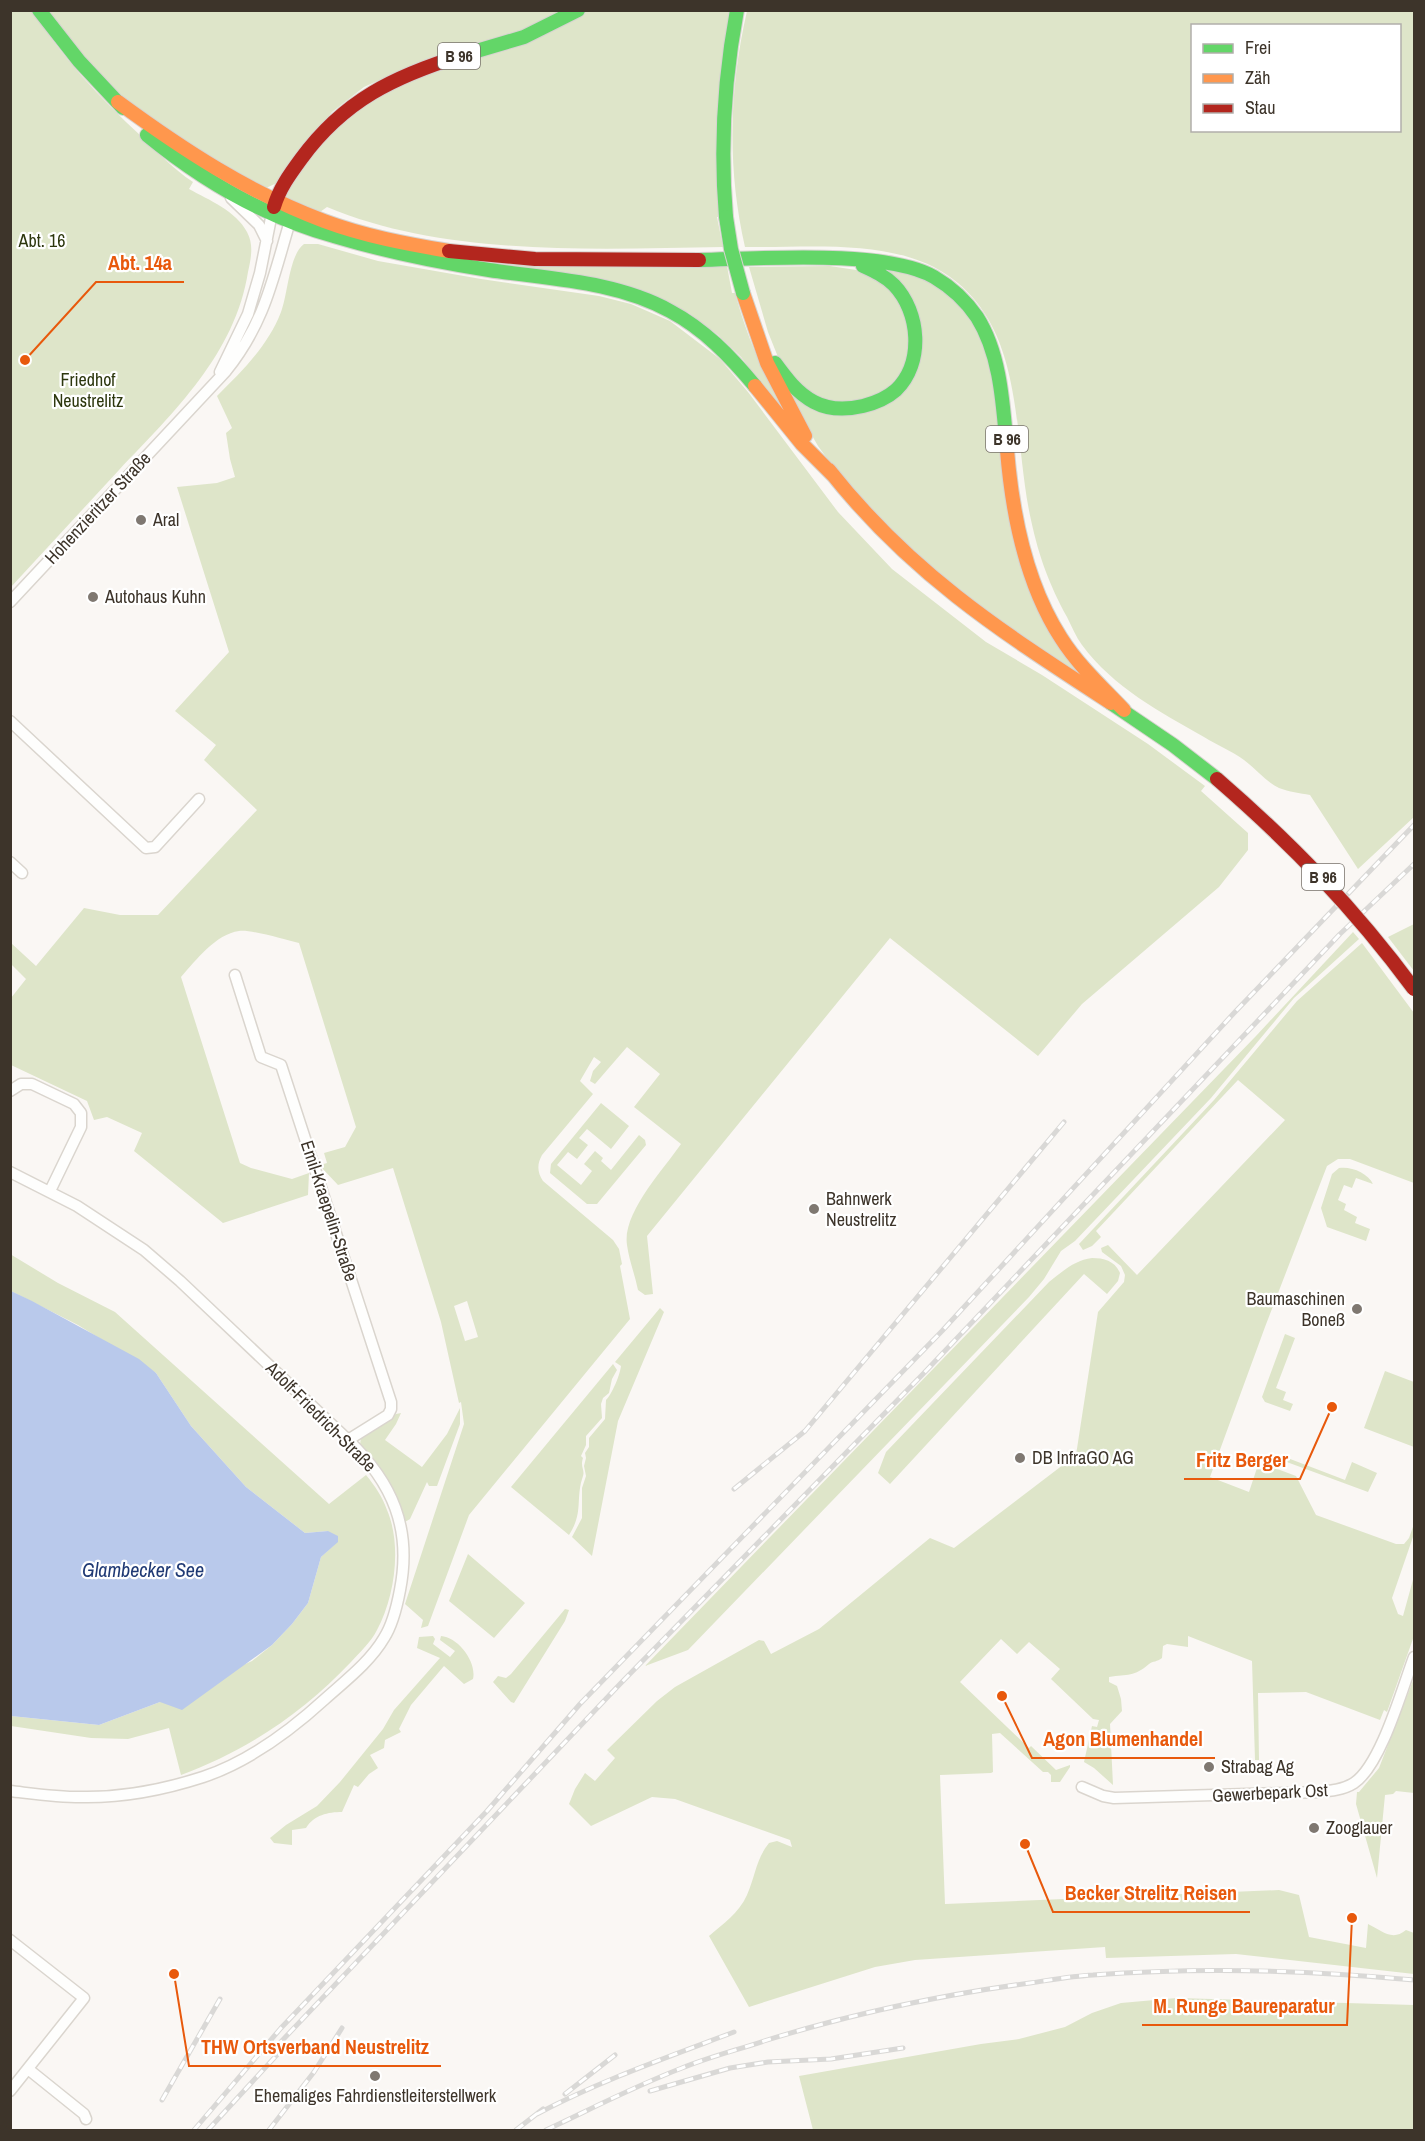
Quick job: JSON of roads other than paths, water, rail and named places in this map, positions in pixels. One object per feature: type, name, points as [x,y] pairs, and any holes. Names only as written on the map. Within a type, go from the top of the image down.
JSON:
[{"type":"main road","points":[[39,10],[79,61],[145,133],[167,152],[225,188],[274,206]]},
{"type":"main road","name":"B 96","points":[[578,10],[537,32],[496,47],[431,65],[391,80],[365,94],[344,110],[311,143],[274,206],[318,231],[474,268],[563,279],[624,292],[670,311],[703,331],[728,353],[801,444],[834,476]]},
{"type":"main road","name":"B 96","points":[[737,10],[729,50],[721,119],[722,186],[731,249],[742,293],[767,363],[808,440],[867,517],[922,569],[981,616],[1035,654],[1124,710],[1187,754],[1288,842],[1324,878],[1367,927],[1414,989]]},
{"type":"main road","points":[[118,102],[164,137],[274,206]]},
{"type":"main road","name":"B 96","points":[[292,215],[430,248],[549,261]]},
{"type":"main road","name":"B 96","points":[[416,255],[523,262],[836,259],[872,261],[914,269],[934,277],[953,290],[972,309],[985,335],[996,366],[1006,430],[1012,498],[1029,565],[1042,602],[1062,639],[1124,710]]},
{"type":"main road","name":"B 96","points":[[757,331],[788,383],[805,398],[815,403],[847,410],[876,402],[893,392],[908,371],[915,345],[913,319],[908,302],[897,286],[883,274],[836,259]]},
{"type":"street","points":[[225,188],[234,201],[259,225],[267,241]]},
{"type":"street","name":"Hohenzieritzer Straße","points":[[185,414],[219,373],[248,314],[260,273],[274,206]]},
{"type":"street","name":"Hohenzieritzer Straße","points":[[10,602],[226,372],[249,339],[263,312],[292,215]]},
{"type":"street","points":[[10,721],[146,848],[155,847],[199,799]]},
{"type":"street","points":[[10,862],[22,873]]},
{"type":"street","name":"Emil-Kraepelin-Straße","points":[[235,975],[261,1057],[281,1065],[391,1402],[388,1415],[348,1440]]},
{"type":"street","points":[[10,1091],[18,1085],[32,1084],[74,1104],[81,1113],[81,1127],[50,1191]]},
{"type":"street","name":"Adolf-Friedrich-Straße","points":[[10,1172],[50,1191],[102,1222],[160,1263],[348,1440],[387,1488],[398,1514],[404,1551],[402,1581],[391,1624],[381,1642],[364,1662],[301,1721],[240,1760],[205,1776],[165,1787],[108,1796],[70,1797],[10,1791]]},
{"type":"street","name":"Gewerbepark Ost","points":[[1082,1787],[1114,1798],[1318,1792],[1344,1788],[1362,1776],[1374,1760],[1414,1657]]},
{"type":"street","points":[[10,1940],[84,1998],[10,2091]]},
{"type":"street","points":[[28,2069],[84,2114],[86,2119]]},
{"type":"water","name":"Glambecker See","points":[[11,1291],[139,1359],[156,1373],[191,1426],[246,1487],[305,1533],[328,1531],[338,1536],[338,1542],[321,1557],[308,1603],[292,1624],[272,1645],[182,1710],[160,1702],[99,1725],[11,1716]]},
{"type":"railway","points":[[194,2130],[281,2028],[487,1811],[580,1704],[942,1331],[1234,1013],[1414,825]]},
{"type":"railway","points":[[276,2047],[620,1684],[923,1374],[1340,934],[1414,864]]},
{"type":"railway","points":[[734,1489],[805,1431],[1064,1122]]},
{"type":"railway","points":[[546,2130],[647,2082],[713,2057],[830,2022],[963,1993],[1077,1976],[1173,1971],[1294,1972],[1414,1980]]},
{"type":"railway","points":[[162,2100],[220,1999]]},
{"type":"railway","points":[[269,2130],[314,2072],[342,2028]]},
{"type":"railway","points":[[537,2114],[609,2080],[734,2032]]},
{"type":"railway","points":[[208,2130],[286,2045]]},
{"type":"railway","points":[[650,2091],[730,2068],[768,2062],[831,2059],[903,2048]]},
{"type":"railway","points":[[565,2094],[615,2055]]},
{"type":"railway","points":[[516,2130],[543,2109]]},
{"type":"place","name":"Abt. 14a","points":[[25,360]]},
{"type":"place","name":"Aral","points":[[141,520]]},
{"type":"place","name":"Autohaus Kuhn","points":[[93,597]]},
{"type":"place","name":"Bahnwerk Neustrelitz","points":[[814,1209]]},
{"type":"place","name":"Baumaschinen Boneß","points":[[1357,1309]]},
{"type":"place","name":"Fritz Berger","points":[[1332,1407]]},
{"type":"place","name":"DB InfraGO AG","points":[[1020,1458]]},
{"type":"place","name":"Agon Blumenhandel","points":[[1002,1696]]},
{"type":"place","name":"Strabag Ag","points":[[1209,1767]]},
{"type":"place","name":"Zooglauer","points":[[1314,1828]]},
{"type":"place","name":"Becker Strelitz Reisen","points":[[1025,1844]]},
{"type":"place","name":"M. Runge Baureparatur","points":[[1352,1918]]},
{"type":"place","name":"THW Ortsverband Neustrelitz","points":[[174,1974]]},
{"type":"place","name":"Ehemaliges Fahrdienstleiterstellwerk","points":[[375,2076]]},
{"type":"park label","name":"Abt. 16","points":[[42,241]]},
{"type":"park label","name":"Friedhof Neustrelitz","points":[[88,390]]}]
